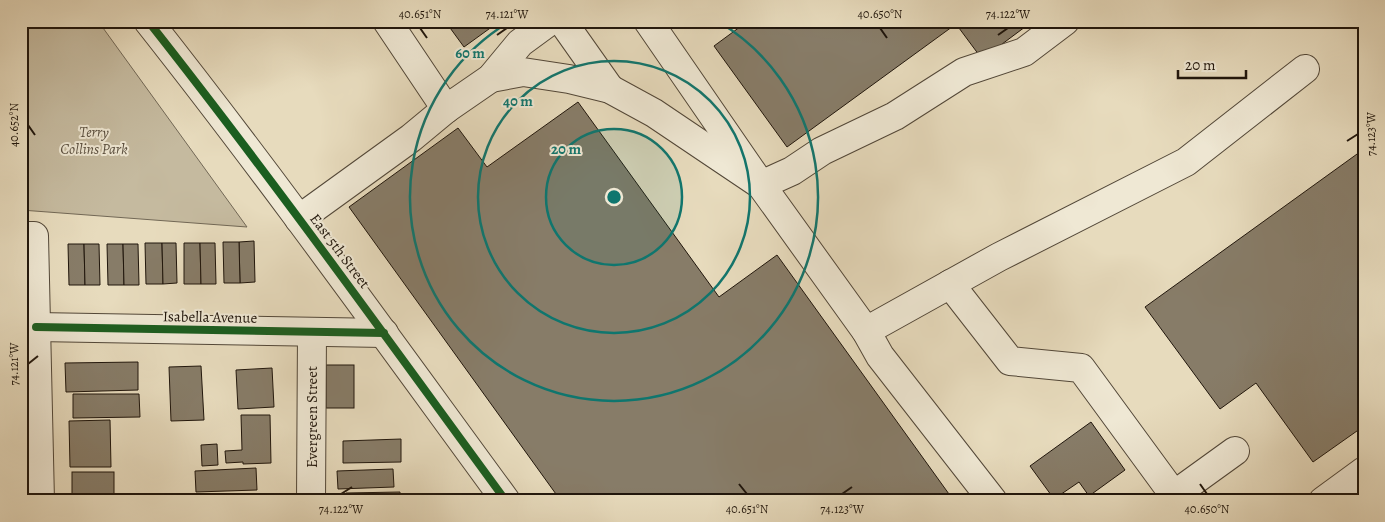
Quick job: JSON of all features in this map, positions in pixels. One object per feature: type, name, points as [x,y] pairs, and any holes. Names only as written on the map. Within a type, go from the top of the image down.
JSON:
[{"type":"street","name":"East 5th Street","points":[[148,21],[217,109],[506,501]]},
{"type":"street","points":[[387,21],[446,109]]},
{"type":"street","points":[[299,220],[446,109],[491,78],[520,43],[550,21]]},
{"type":"street","points":[[562,21],[610,89]]},
{"type":"street","points":[[761,185],[792,171],[822,151],[895,116],[964,72],[1024,52],[1065,21]]},
{"type":"street","points":[[655,24],[761,185],[866,331],[880,356],[993,501]]},
{"type":"street","points":[[866,331],[999,257],[1186,162],[1305,70]]},
{"type":"street","points":[[491,78],[523,72],[569,79],[610,89],[654,113],[761,185]]},
{"type":"street","points":[[28,236],[31,340],[40,501]]},
{"type":"street","points":[[950,284],[1010,361],[1081,368],[1174,495],[1235,451]]},
{"type":"street","name":"Isabella Avenue","points":[[31,340],[312,332],[384,333]]},
{"type":"street","name":"Evergreen Street","points":[[311,501],[312,332]]},
{"type":"street","points":[[1323,501],[1364,471]]},
{"type":"green space","name":"Terry Collins Park","points":[[21,21],[98,21],[247,227],[21,210]]},
{"type":"building","points":[[445,21],[500,21],[464,47]]},
{"type":"building","points":[[748,21],[1033,21],[982,59],[956,24],[787,147],[714,46]]},
{"type":"building","points":[[578,102],[719,297],[777,255],[954,501],[561,501],[349,207],[458,128],[487,167]]},
{"type":"building","points":[[1364,149],[1364,426],[1313,462],[1256,383],[1220,409],[1145,307]]},
{"type":"building","points":[[254,241],[255,282],[240,283],[239,242]]},
{"type":"building","points":[[223,242],[239,242],[240,283],[224,283]]},
{"type":"building","points":[[145,243],[162,243],[163,284],[146,284]]},
{"type":"building","points":[[162,243],[176,243],[177,283],[163,284]]},
{"type":"building","points":[[184,243],[200,243],[201,284],[184,284]]},
{"type":"building","points":[[200,243],[215,243],[216,284],[201,284]]},
{"type":"building","points":[[68,244],[84,244],[85,285],[69,285]]},
{"type":"building","points":[[84,244],[99,244],[100,285],[85,285]]},
{"type":"building","points":[[107,244],[123,244],[124,285],[108,285]]},
{"type":"building","points":[[123,244],[138,244],[139,285],[124,285]]},
{"type":"building","points":[[138,362],[138,390],[66,392],[65,363]]},
{"type":"building","points":[[326,365],[354,365],[354,408],[326,408]]},
{"type":"building","points":[[201,366],[204,420],[171,421],[169,367]]},
{"type":"building","points":[[272,368],[274,407],[238,409],[236,370]]},
{"type":"building","points":[[73,394],[139,394],[140,417],[73,418]]},
{"type":"building","points":[[241,415],[270,415],[271,463],[226,463],[225,451],[242,450]]},
{"type":"building","points":[[110,420],[111,467],[70,467],[69,421]]},
{"type":"building","points":[[1091,422],[1125,470],[1089,496],[1079,482],[1054,499],[1030,466]]},
{"type":"building","points":[[401,439],[401,462],[343,463],[343,441]]},
{"type":"building","points":[[217,444],[218,465],[202,466],[201,445]]},
{"type":"building","points":[[256,468],[257,490],[196,492],[195,471]]},
{"type":"building","points":[[393,469],[394,487],[338,489],[337,471]]},
{"type":"building","points":[[72,472],[114,472],[114,494],[72,494]]},
{"type":"building","points":[[400,492],[400,501],[346,501],[346,493]]},
{"type":"building","points":[[255,495],[255,501],[197,501],[197,497]]},
{"type":"building","points":[[75,498],[121,498],[121,501],[75,501]]},
{"type":"cycle path","points":[[148,21],[285,199],[506,501]]},
{"type":"cycle path","points":[[36,327],[384,333]]}]
